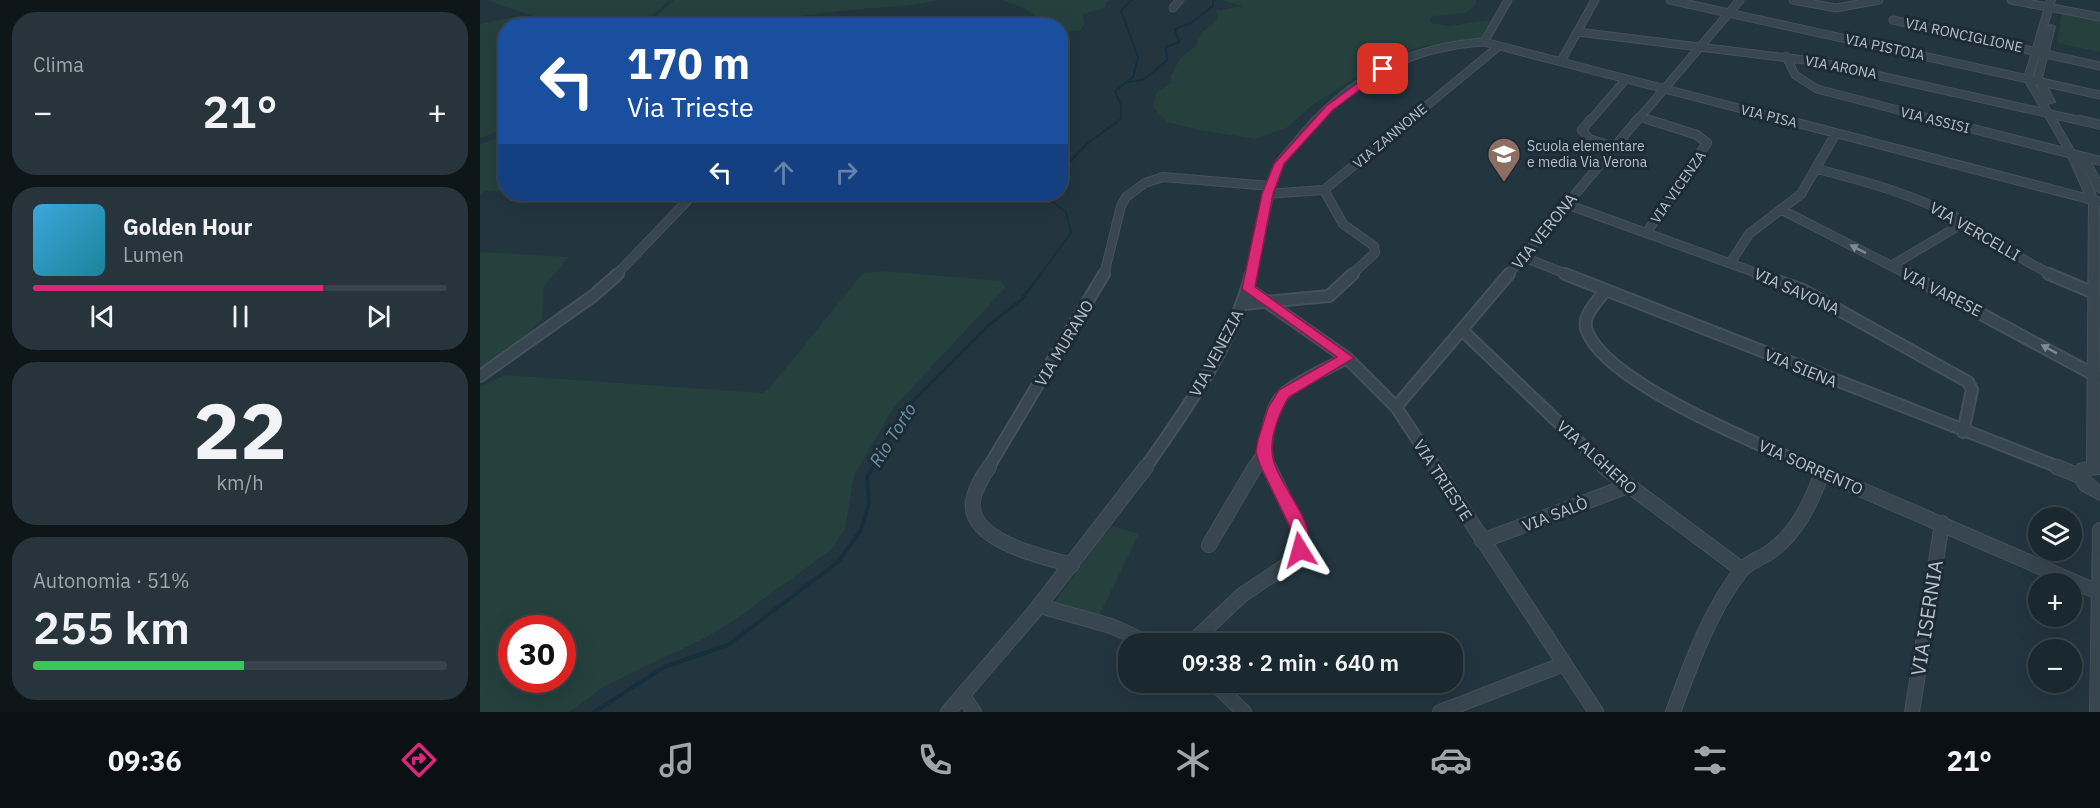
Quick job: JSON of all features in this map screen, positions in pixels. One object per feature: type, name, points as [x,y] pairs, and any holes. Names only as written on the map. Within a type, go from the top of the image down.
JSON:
[{"type":"street","points":[[1173,8],[1180,0]]},
{"type":"street","points":[[1485,42],[1508,0]]},
{"type":"street","points":[[1561,61],[1595,0]]},
{"type":"street","name":"VIA PISTOIA","points":[[1670,0],[2100,95]]},
{"type":"street","name":"VIA VERONA","points":[[1396,407],[1463,331],[1663,88],[1740,0]]},
{"type":"street","points":[[1793,0],[1836,8],[1879,0]]},
{"type":"street","points":[[2011,0],[2054,4],[2100,17]]},
{"type":"street","points":[[2054,4],[2033,80],[2078,156],[2098,197],[2097,265],[2094,293],[2097,323],[2098,468],[2083,468],[2080,476],[2087,486],[2100,494]]},
{"type":"street","name":"VIA RONCIGLIONE","points":[[1893,20],[2100,66]]},
{"type":"street","name":"VIA ARONA","points":[[1578,32],[1786,56],[1860,70],[2100,125]]},
{"type":"street","name":"VIA PISA","points":[[1485,42],[1836,133],[2098,197]]},
{"type":"street","name":"VIA VENEZIA","points":[[948,712],[1040,606],[1174,428],[1248,289],[1269,190],[1279,164],[1304,133],[1329,108],[1367,78],[1406,58],[1436,48],[1485,42]]},
{"type":"street","name":"VIA ZANNONE","points":[[1324,190],[1499,46]]},
{"type":"street","name":"VIA ASSISI","points":[[1786,56],[1788,68],[1795,77],[1824,92],[2100,161]]},
{"type":"street","points":[[1614,147],[1589,139],[1582,130],[1626,79]]},
{"type":"street","name":"VIA VICENZA","points":[[1639,117],[1697,135],[1707,143],[1647,232]]},
{"type":"street","points":[[1731,262],[1746,236],[1801,194],[1836,133]]},
{"type":"street","name":"VIA VERCELLI","points":[[1816,169],[1902,193],[1965,222],[2041,270],[2094,293]]},
{"type":"street","name":"VIA MURANO","points":[[1072,565],[993,537],[976,520],[972,502],[979,483],[1103,278],[1122,202],[1139,186],[1163,177],[1269,190]]},
{"type":"street","points":[[1242,304],[1331,295],[1376,251],[1374,246],[1344,228],[1324,190],[1269,190]]},
{"type":"street","points":[[480,376],[593,296],[625,267],[687,201]]},
{"type":"street","name":"VIA SAVONA","points":[[1566,204],[1731,262],[1809,293],[1962,377],[1970,385],[1972,392],[1963,432]]},
{"type":"street","name":"VIA VARESE","points":[[1782,210],[2098,376]]},
{"type":"street","points":[[1892,266],[1965,222]]},
{"type":"street","name":"VIA SIENA","points":[[1523,257],[1963,432],[2080,476]]},
{"type":"street","name":"VIA TRIESTE","points":[[1248,289],[1347,358],[1396,407],[1596,712]]},
{"type":"street","name":"VIA SORRENTO","points":[[1605,291],[1587,315],[1585,327],[1596,346],[1622,370],[1674,404],[1822,473],[2098,592]]},
{"type":"street","name":"VIA ALGHERO","points":[[1463,331],[1628,486],[1741,569]]},
{"type":"street","points":[[1209,545],[1264,452],[1275,408],[1281,396],[1347,358]]},
{"type":"street","points":[[1202,633],[1242,595],[1287,565],[1300,550],[1301,539],[1298,524],[1269,468],[1264,452]]},
{"type":"street","points":[[1673,712],[1717,612],[1741,569],[1770,552],[1791,533],[1810,503],[1822,473]]},
{"type":"street","name":"VIA SALÒ","points":[[1482,541],[1628,486]]},
{"type":"street","name":"VIA ISERNIA","points":[[1912,712],[1942,523]]},
{"type":"street","points":[[2097,712],[2100,530]]},
{"type":"street","points":[[1040,606],[1111,626],[1127,633]]},
{"type":"street","points":[[1440,712],[1564,664]]},
{"type":"street","points":[[1224,693],[1244,712]]},
{"type":"street","points":[[963,696],[974,712]]},
{"type":"green space","points":[[487,0],[670,0],[649,18],[537,18]]},
{"type":"green space","points":[[674,0],[938,0],[902,6],[781,18],[655,18]]},
{"type":"green space","points":[[1002,0],[1111,0],[1107,2],[1105,8],[1083,14],[1084,24],[1081,30],[1068,32],[1068,18],[1037,18],[1026,9]]},
{"type":"green space","points":[[1220,0],[1476,0],[1476,4],[1466,13],[1434,16],[1430,18],[1430,23],[1449,26],[1491,20],[1481,38],[1419,47],[1372,67],[1311,106],[1288,127],[1256,139],[1198,130],[1167,122],[1153,107],[1156,93],[1172,82],[1170,77],[1181,57],[1195,47],[1201,33],[1215,22],[1218,15],[1215,11],[1243,6]]},
{"type":"green space","points":[[2062,11],[2100,18],[2100,52],[2057,43]]},
{"type":"green space","points":[[498,20],[498,132],[480,138],[480,24]]},
{"type":"green space","points":[[498,138],[498,192],[485,191],[480,195],[480,144]]},
{"type":"green space","points":[[480,252],[569,257],[544,286],[542,319],[516,344],[480,368]]},
{"type":"green space","points":[[883,271],[1002,281],[1005,288],[894,407],[854,475],[845,529],[832,549],[743,614],[707,637],[605,686],[569,712],[480,712],[480,387],[505,375],[762,393],[768,390],[863,273]]},
{"type":"green space","points":[[1110,525],[1139,534],[1098,618],[1057,606],[1055,602]]},
{"type":"waterway","name":"Rio Torto","points":[[1127,82],[1133,77],[1138,57],[1121,11],[1131,0]]},
{"type":"waterway","points":[[1127,82],[1143,80],[1164,63],[1167,60],[1166,47],[1179,42],[1175,29],[1191,23],[1213,6],[1213,0]]},
{"type":"waterway","name":"Rio Torto","points":[[1068,164],[1088,143],[1121,119],[1121,106],[1115,91],[1127,82]]},
{"type":"waterway","name":"Rio Torto","points":[[1040,275],[1071,233],[1066,212],[1051,201]]},
{"type":"waterway","name":"Rio Torto","points":[[872,468],[907,407],[990,324],[1021,300],[1041,274]]},
{"type":"waterway","name":"Rio Torto","points":[[594,712],[664,667],[728,645],[838,562],[861,530],[869,504],[867,477],[873,467]]},
{"type":"place","name":"Scuola elementare e media Via Verona","points":[[1504,183]]},
{"type":"route","points":[[1300,550],[1298,524],[1268,465],[1264,452],[1266,440],[1275,408],[1284,393],[1347,358],[1248,289],[1267,194],[1279,164],[1304,133],[1329,108],[1365,79],[1383,69]]}]
